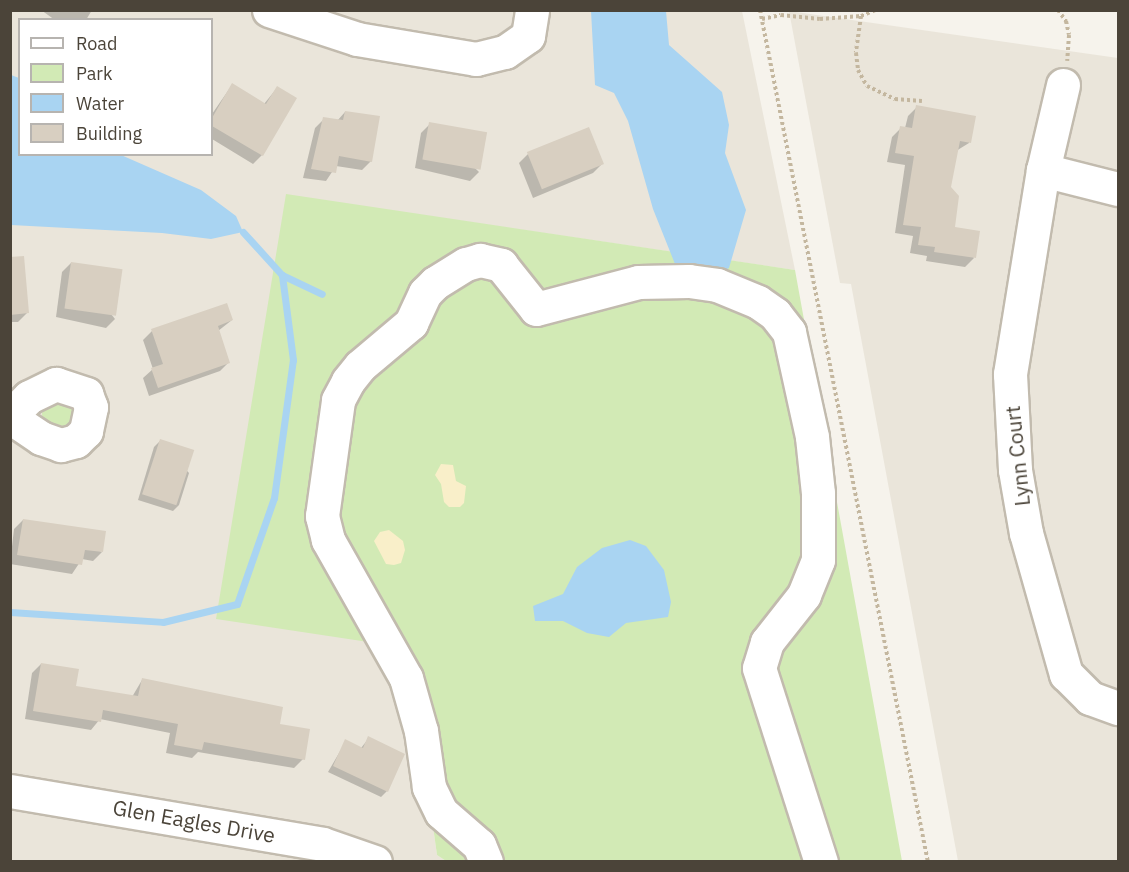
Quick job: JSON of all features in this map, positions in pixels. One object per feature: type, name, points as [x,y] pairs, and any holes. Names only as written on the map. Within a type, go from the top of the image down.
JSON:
[{"type":"street","points":[[268,10],[357,39],[476,59],[505,52],[528,36],[532,10]]},
{"type":"street","name":"Lynn Court","points":[[1063,85],[1043,170],[1010,374],[1015,470],[1026,533],[1066,674],[1090,698],[1119,708]]},
{"type":"street","points":[[1043,170],[1119,189]]},
{"type":"street","points":[[486,861],[480,845],[441,812],[429,787],[421,731],[405,678],[328,540],[322,516],[338,400],[348,381],[360,366],[411,323],[425,293],[435,283],[466,264],[480,260],[501,265],[536,309],[638,282],[689,281],[717,285],[758,302],[775,314],[789,332],[812,436],[820,535],[812,579],[767,642],[759,668],[822,861]]},
{"type":"street","name":"Glen Eagles Drive","points":[[10,790],[323,844],[375,861]]},
{"type":"path","points":[[760,10],[928,861]]},
{"type":"path","points":[[762,19],[781,15],[820,19],[861,16],[876,10]]},
{"type":"path","points":[[1058,10],[1066,21],[1069,35],[1063,85]]},
{"type":"path","points":[[861,16],[856,53],[858,70],[867,86],[895,99],[922,101]]},
{"type":"shaded area","points":[[10,11],[742,11],[795,270],[286,195],[408,648],[437,855],[446,861],[11,861]]},
{"type":"shaded area","points":[[789,11],[1118,58],[1118,861],[958,861],[851,284],[840,283]]},
{"type":"green space","points":[[286,194],[795,270],[902,861],[446,861],[437,855],[408,648],[216,619]]},
{"type":"green space","points":[[58,398],[69,403],[74,414],[69,425],[58,430],[47,425],[42,414],[47,403]]},
{"type":"sand","points":[[441,464],[453,465],[456,481],[466,486],[464,503],[460,507],[449,507],[444,502],[441,484],[435,475]]},
{"type":"sand","points":[[389,530],[403,541],[405,550],[401,563],[394,565],[386,564],[374,541],[380,532]]},
{"type":"water","points":[[591,11],[666,11],[669,45],[722,92],[729,125],[725,153],[746,210],[729,268],[707,278],[681,279],[653,209],[628,121],[614,93],[595,85]]},
{"type":"water","points":[[11,75],[18,78],[18,156],[123,156],[201,190],[236,216],[243,232],[211,239],[162,233],[11,225]]},
{"type":"water","points":[[630,540],[646,546],[664,570],[671,602],[668,617],[626,623],[609,637],[587,633],[563,621],[535,621],[533,606],[563,594],[577,567],[602,548]]},
{"type":"building","points":[[232,83],[266,104],[277,86],[297,98],[263,156],[213,127],[213,116]]},
{"type":"building","points":[[916,105],[976,116],[971,143],[960,141],[951,187],[959,196],[955,227],[980,231],[976,258],[934,252],[935,247],[918,245],[921,227],[903,225],[914,156],[895,153],[900,126],[912,128]]},
{"type":"building","points":[[345,111],[380,116],[372,162],[339,156],[336,173],[311,169],[323,117],[343,120]]},
{"type":"building","points":[[429,122],[487,132],[481,170],[422,159]]},
{"type":"building","points":[[589,127],[604,164],[542,189],[527,152]]},
{"type":"building","points":[[24,256],[29,313],[10,315],[10,257]]},
{"type":"building","points":[[71,262],[122,269],[116,316],[64,309]]},
{"type":"building","points":[[227,303],[233,320],[218,326],[230,363],[158,388],[151,368],[163,364],[151,329]]},
{"type":"building","points":[[160,439],[194,450],[176,505],[142,494]]},
{"type":"building","points":[[23,519],[106,531],[103,552],[85,550],[82,565],[17,555]]},
{"type":"building","points":[[41,663],[79,669],[76,686],[138,696],[142,678],[283,707],[280,724],[310,729],[305,760],[204,742],[202,750],[174,745],[178,724],[103,710],[101,722],[33,711]]},
{"type":"building","points":[[368,736],[405,754],[388,792],[333,766],[345,739],[363,748]]},
{"type":"waterway","points":[[10,612],[163,622],[237,604],[274,498],[293,360],[282,275],[243,232]]},
{"type":"waterway","points":[[282,275],[322,294]]}]
